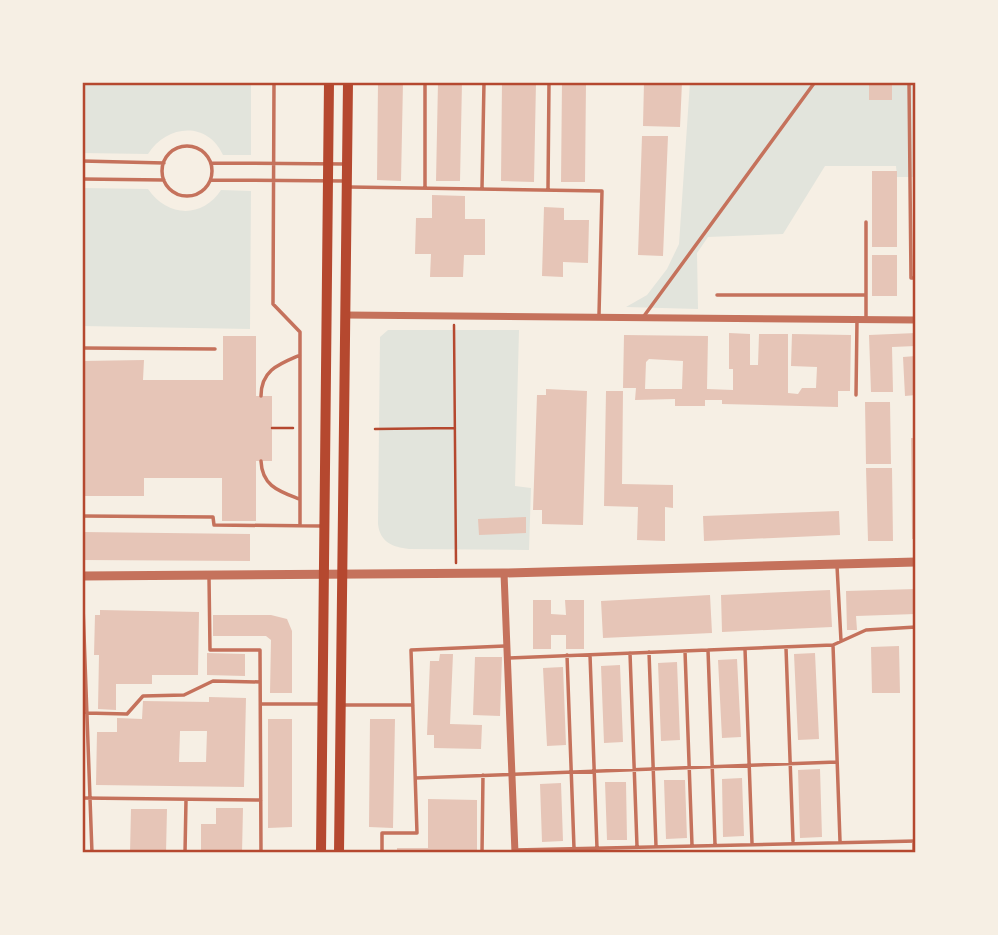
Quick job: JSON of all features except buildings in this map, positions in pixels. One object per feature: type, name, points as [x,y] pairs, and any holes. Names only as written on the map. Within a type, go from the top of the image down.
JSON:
[{"type":"main road","points":[[321,853],[321,574],[329,82]]},
{"type":"main road","points":[[339,853],[348,82]]},
{"type":"street","points":[[346,315],[916,320]]},
{"type":"street","points":[[82,576],[456,574],[916,562]]},
{"type":"street","points":[[504,573],[514,851]]},
{"type":"lane","points":[[274,82],[273,304],[300,332],[300,526]]},
{"type":"lane","points":[[425,82],[425,188]]},
{"type":"lane","points":[[482,188],[484,82]]},
{"type":"lane","points":[[548,189],[549,82]]},
{"type":"lane","points":[[642,318],[815,82]]},
{"type":"lane","points":[[909,82],[911,278],[916,278]]},
{"type":"lane","points":[[187,146],[202,151],[211,163],[211,180],[201,191],[187,195],[173,191],[163,180],[164,163],[173,150],[187,146]]},
{"type":"lane","points":[[82,161],[164,163]]},
{"type":"lane","points":[[211,163],[347,164]]},
{"type":"lane","points":[[82,179],[163,180]]},
{"type":"lane","points":[[211,180],[328,181],[425,188],[602,191],[599,318]]},
{"type":"lane","points":[[909,188],[916,188]]},
{"type":"lane","points":[[866,222],[866,320]]},
{"type":"lane","points":[[717,295],[866,295]]},
{"type":"lane","points":[[856,395],[857,320]]},
{"type":"lane","points":[[82,348],[215,349]]},
{"type":"lane","points":[[261,396],[262,382],[271,369],[300,355]]},
{"type":"lane","points":[[261,461],[262,474],[270,485],[299,499]]},
{"type":"lane","points":[[82,516],[214,517],[214,525],[322,526]]},
{"type":"lane","points":[[837,564],[841,641]]},
{"type":"lane","points":[[209,575],[210,650],[260,650],[261,853]]},
{"type":"lane","points":[[82,576],[92,853]]},
{"type":"lane","points":[[508,658],[833,645],[866,630],[916,627]]},
{"type":"lane","points":[[833,645],[840,841]]},
{"type":"lane","points":[[382,853],[382,833],[417,833],[411,650],[507,646]]},
{"type":"lane","points":[[785,647],[793,842]]},
{"type":"lane","points":[[745,649],[752,843]]},
{"type":"lane","points":[[708,650],[715,844]]},
{"type":"lane","points":[[685,651],[692,845]]},
{"type":"lane","points":[[649,652],[656,846]]},
{"type":"lane","points":[[630,653],[637,846]]},
{"type":"lane","points":[[590,654],[597,848]]},
{"type":"lane","points":[[567,655],[574,848]]},
{"type":"lane","points":[[86,713],[127,714],[143,696],[184,695],[213,681],[260,682]]},
{"type":"lane","points":[[261,704],[321,704]]},
{"type":"lane","points":[[340,705],[413,705]]},
{"type":"lane","points":[[416,778],[837,762]]},
{"type":"lane","points":[[482,853],[483,775]]},
{"type":"lane","points":[[82,798],[261,800]]},
{"type":"lane","points":[[185,853],[186,800]]},
{"type":"lane","points":[[514,851],[915,841],[914,853]]},
{"type":"path","points":[[454,316],[456,574]]},
{"type":"path","points":[[272,428],[300,428]]},
{"type":"path","points":[[375,429],[455,428]]},
{"type":"shaded area","points":[[82,82],[251,82],[251,155],[223,155],[207,136],[186,130],[165,137],[148,154],[82,153]]},
{"type":"shaded area","points":[[690,82],[916,82],[916,177],[897,177],[896,166],[825,166],[783,234],[708,237],[697,253],[698,309],[626,307],[647,295],[667,269],[679,244]]},
{"type":"shaded area","points":[[82,188],[148,189],[165,205],[184,211],[204,206],[221,190],[251,191],[250,329],[82,326]]},
{"type":"shaded area","points":[[388,330],[519,330],[515,486],[531,488],[529,550],[409,549],[392,545],[381,535],[378,524],[380,337]]}]
